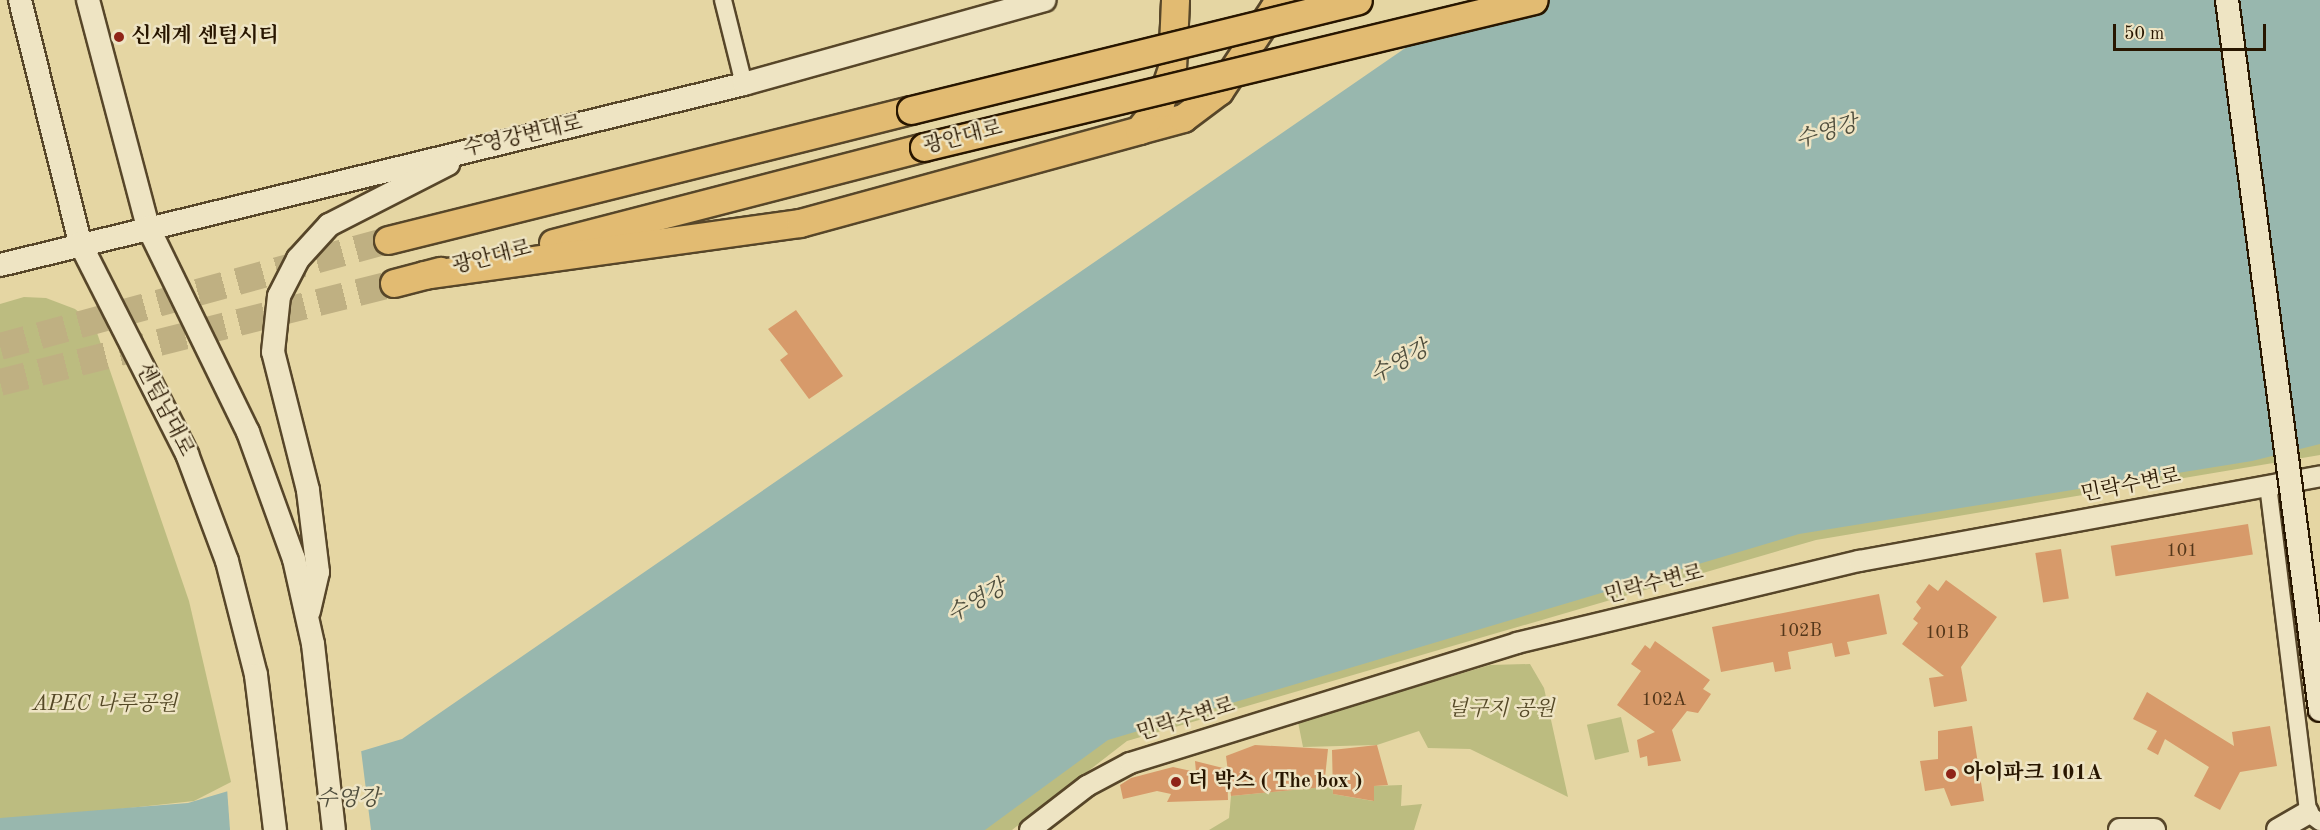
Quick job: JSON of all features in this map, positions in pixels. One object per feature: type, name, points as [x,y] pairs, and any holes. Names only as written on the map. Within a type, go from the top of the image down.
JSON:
[{"type":"highway","points":[[1139,130],[1160,103],[1172,69],[1175,0]]},
{"type":"highway","points":[[424,275],[800,223],[1182,118],[1219,91],[1274,8],[1285,0]]},
{"type":"highway","name":"광안대로","points":[[388,240],[1358,0]]},
{"type":"highway","name":"광안대로","points":[[394,283],[924,147],[1534,0]]},
{"type":"main road","name":"센텀남대로","points":[[20,0],[80,243],[209,507],[244,618],[264,732],[275,830]]},
{"type":"main road","points":[[88,0],[148,227],[248,432],[294,559],[308,615],[334,830]]},
{"type":"main road","points":[[947,30],[990,0]]},
{"type":"main road","name":"수영강변대로","points":[[0,265],[80,243],[744,84],[947,30],[1044,0]]},
{"type":"main road","points":[[2227,0],[2320,710]]},
{"type":"main road","points":[[308,615],[318,572],[308,490],[273,352],[279,296],[298,259],[329,225],[481,147]]},
{"type":"main road","points":[[2278,830],[2314,818]]},
{"type":"main road","points":[[2121,830],[2154,830]]},
{"type":"street","points":[[723,0],[744,84]]},
{"type":"street","name":"민락수변로","points":[[1030,830],[1087,786],[1130,763],[1517,643],[1859,561],[2320,476]]},
{"type":"street","points":[[2268,485],[2314,818]]},
{"type":"green space","name":"APEC 나루공원","points":[[24,297],[46,298],[75,309],[94,324],[189,601],[231,782],[194,801],[0,822],[0,304]]},
{"type":"green space","points":[[2320,413],[2320,455],[1816,540],[1127,741],[1012,830],[942,830],[1097,717],[1449,608]]},
{"type":"green space","name":"널구지 공원","points":[[1530,664],[1544,688],[1568,797],[1470,749],[1428,748],[1419,731],[1377,745],[1303,747],[1298,722],[1490,665]]},
{"type":"green space","points":[[1621,717],[1629,752],[1595,760],[1587,725]]},
{"type":"green space","points":[[1328,778],[1332,778],[1333,794],[1373,801],[1374,786],[1402,785],[1401,806],[1422,804],[1414,830],[1209,830],[1229,818],[1231,796],[1324,787]]},
{"type":"water","name":"수영강","points":[[1475,0],[2320,0],[2320,444],[2252,461],[1799,534],[1108,740],[985,830],[0,830],[0,818],[188,803],[402,739]]},
{"type":"pier","points":[[361,750],[371,830],[230,830],[227,788]]},
{"type":"building","points":[[796,310],[843,376],[809,399],[780,360],[788,354],[768,329]]},
{"type":"building","points":[[2248,524],[2253,555],[2116,576],[2111,546]]},
{"type":"building","points":[[2061,549],[2069,598],[2043,602],[2035,553]]},
{"type":"building","points":[[1946,580],[1997,617],[1961,667],[1967,701],[1934,707],[1929,678],[1944,676],[1902,644],[1918,623],[1913,619],[1921,608],[1916,602],[1929,584],[1938,591]]},
{"type":"building","points":[[1879,594],[1887,634],[1847,642],[1850,654],[1835,657],[1832,643],[1788,652],[1791,669],[1775,672],[1773,662],[1721,672],[1712,627]]},
{"type":"building","points":[[1655,641],[1710,680],[1703,689],[1711,694],[1698,713],[1687,711],[1672,730],[1681,761],[1648,766],[1647,756],[1640,758],[1637,740],[1655,732],[1617,705],[1641,671],[1631,664],[1645,645],[1650,649]]},
{"type":"building","points":[[2147,692],[2234,746],[2232,732],[2270,726],[2277,766],[2240,772],[2220,810],[2194,796],[2209,767],[2165,739],[2158,755],[2147,749],[2157,731],[2133,719]]},
{"type":"building","name":"아이파크 101A","points":[[1972,726],[1984,801],[1951,806],[1944,788],[1925,791],[1920,761],[1938,759],[1938,731]]},
{"type":"building","points":[[1255,745],[1328,749],[1324,787],[1231,796],[1226,756]]},
{"type":"building","points":[[1377,745],[1388,785],[1374,786],[1374,801],[1333,794],[1332,750]]},
{"type":"building","name":"더 박스 ( The box )","points":[[1195,761],[1227,769],[1228,800],[1167,802],[1171,794],[1157,791],[1123,799],[1120,785],[1131,778],[1173,767],[1196,772]]},
{"type":"tunnel","points":[[0,346],[388,240]]},
{"type":"tunnel","points":[[0,382],[394,283]]},
{"type":"place","name":"신세계 센텀시티","points":[[119,37]]},
{"type":"place","name":"아이파크 101A","points":[[1951,774]]},
{"type":"place","name":"더 박스 ( The box )","points":[[1176,782]]}]
